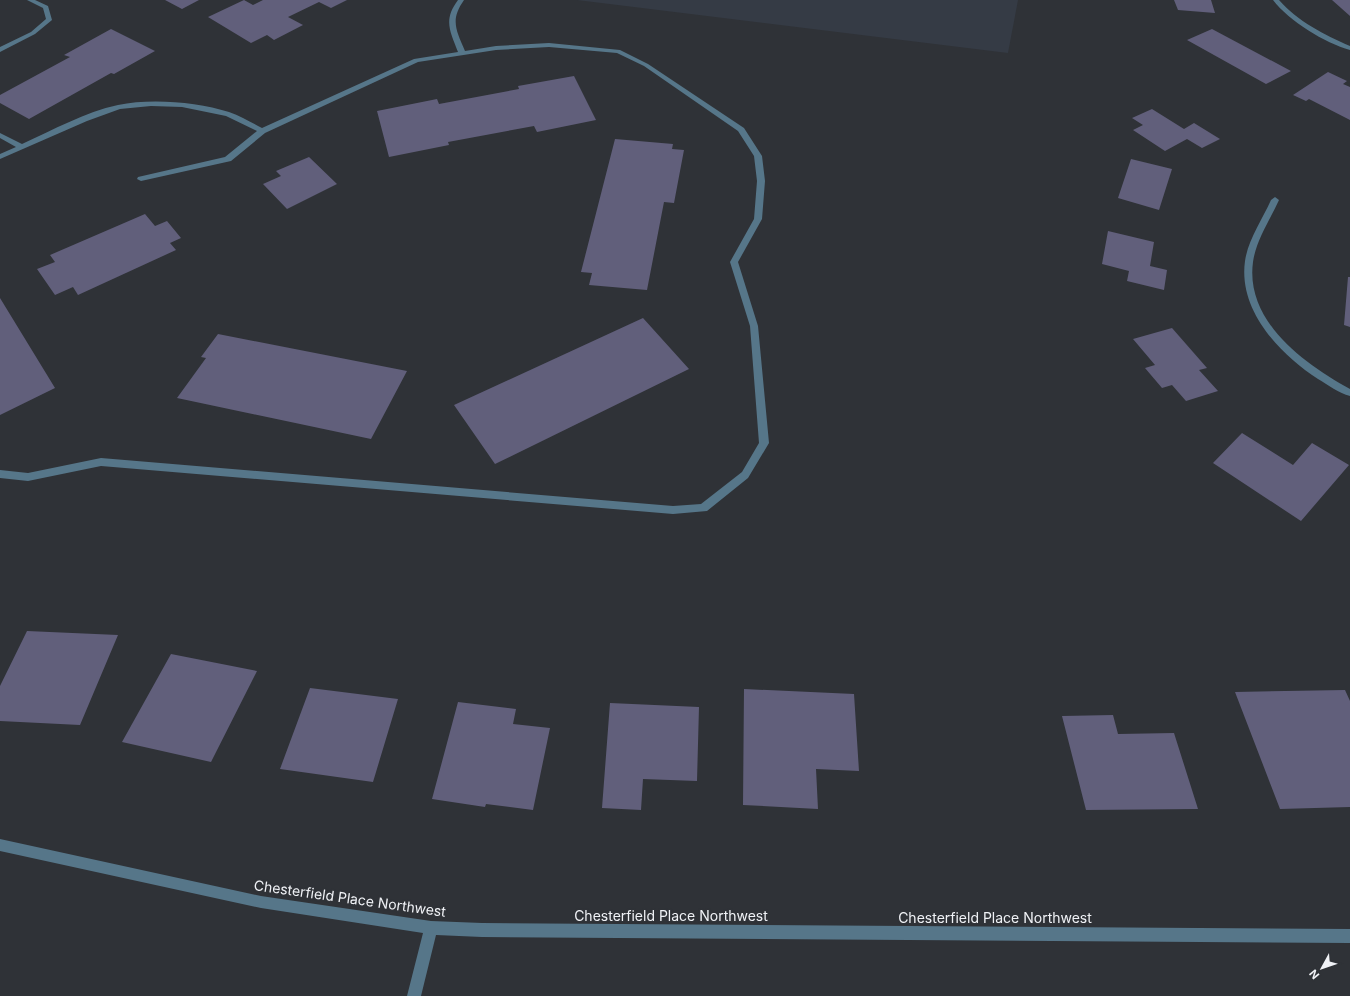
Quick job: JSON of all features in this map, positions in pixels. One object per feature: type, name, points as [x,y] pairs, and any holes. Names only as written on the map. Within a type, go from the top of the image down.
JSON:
[{"type":"street","points":[[0,50],[33,33],[49,20],[46,8],[30,0]]},
{"type":"street","points":[[462,0],[453,11],[450,21],[462,52]]},
{"type":"street","points":[[1276,0],[1298,20],[1336,42],[1350,48]]},
{"type":"street","points":[[0,474],[28,477],[101,462],[673,510],[703,508],[745,475],[764,443],[754,326],[734,262],[758,218],[761,181],[758,156],[741,130],[646,65],[618,51],[549,45],[496,48],[416,60],[262,131],[228,159],[141,179]]},
{"type":"street","points":[[0,157],[84,119],[119,107],[151,104],[182,105],[228,114],[262,131]]},
{"type":"street","points":[[0,135],[22,147]]},
{"type":"street","points":[[1276,200],[1255,243],[1249,262],[1248,281],[1252,295],[1265,323],[1280,343],[1298,361],[1321,378],[1350,394]]},
{"type":"street","name":"Chesterfield Place Northwest","points":[[0,845],[261,902],[431,928],[490,930],[1350,936]]},
{"type":"street","points":[[414,996],[431,928]]},
{"type":"shaded area","points":[[577,0],[1018,0],[1008,53]]},
{"type":"building","points":[[165,0],[199,0],[182,9]]},
{"type":"building","points":[[244,0],[253,5],[263,0],[347,0],[331,8],[319,2],[288,17],[303,25],[274,40],[267,35],[251,43],[208,17]]},
{"type":"building","points":[[1174,0],[1211,0],[1215,13],[1178,10]]},
{"type":"building","points":[[1332,0],[1350,0],[1350,16]]},
{"type":"building","points":[[111,29],[155,51],[114,74],[111,73],[29,119],[0,103],[0,95],[70,57],[64,55]]},
{"type":"building","points":[[1212,29],[1291,71],[1266,84],[1187,40]]},
{"type":"building","points":[[1328,72],[1347,81],[1343,84],[1350,87],[1350,120],[1309,99],[1306,101],[1293,95]]},
{"type":"building","points":[[574,76],[596,120],[537,132],[534,126],[448,142],[449,145],[389,157],[377,111],[437,99],[439,104],[519,89],[518,86]]},
{"type":"building","points":[[1152,109],[1184,129],[1194,123],[1220,139],[1202,148],[1187,139],[1165,151],[1133,130],[1143,125],[1132,118]]},
{"type":"building","points":[[615,139],[673,144],[672,149],[684,150],[674,203],[664,202],[647,290],[589,285],[592,273],[581,272]]},
{"type":"building","points":[[309,157],[337,184],[287,209],[263,184],[281,176],[276,171]]},
{"type":"building","points":[[1131,159],[1172,169],[1159,210],[1118,198]]},
{"type":"building","points":[[145,214],[155,226],[167,221],[181,238],[170,243],[176,250],[78,295],[73,287],[55,295],[37,269],[55,262],[50,255]]},
{"type":"building","points":[[1108,231],[1154,242],[1150,266],[1167,270],[1164,290],[1127,281],[1129,271],[1102,264]]},
{"type":"building","points":[[1348,277],[1350,277],[1350,327],[1344,325]]},
{"type":"building","points":[[0,298],[55,388],[0,415]]},
{"type":"building","points":[[643,318],[689,369],[495,464],[454,405]]},
{"type":"building","points":[[1172,328],[1207,368],[1199,370],[1218,391],[1186,401],[1172,385],[1162,388],[1145,368],[1155,365],[1133,339]]},
{"type":"building","points":[[218,334],[407,371],[371,439],[177,398],[206,358],[201,357]]},
{"type":"building","points":[[1242,433],[1293,465],[1312,443],[1349,465],[1301,521],[1213,463]]},
{"type":"building","points":[[27,631],[118,635],[80,725],[0,721],[0,686]]},
{"type":"building","points":[[171,654],[257,671],[211,762],[122,742]]},
{"type":"building","points":[[310,688],[398,699],[373,782],[280,769]]},
{"type":"building","points":[[744,689],[854,694],[859,771],[816,769],[818,809],[743,805]]},
{"type":"building","points":[[1345,690],[1350,701],[1350,807],[1280,809],[1235,692]]},
{"type":"building","points":[[458,702],[516,709],[513,724],[550,728],[533,810],[486,804],[485,807],[432,799]]},
{"type":"building","points":[[610,703],[699,707],[697,781],[643,779],[641,810],[602,808]]},
{"type":"building","points":[[1113,715],[1118,734],[1174,733],[1198,809],[1086,810],[1062,716]]}]
